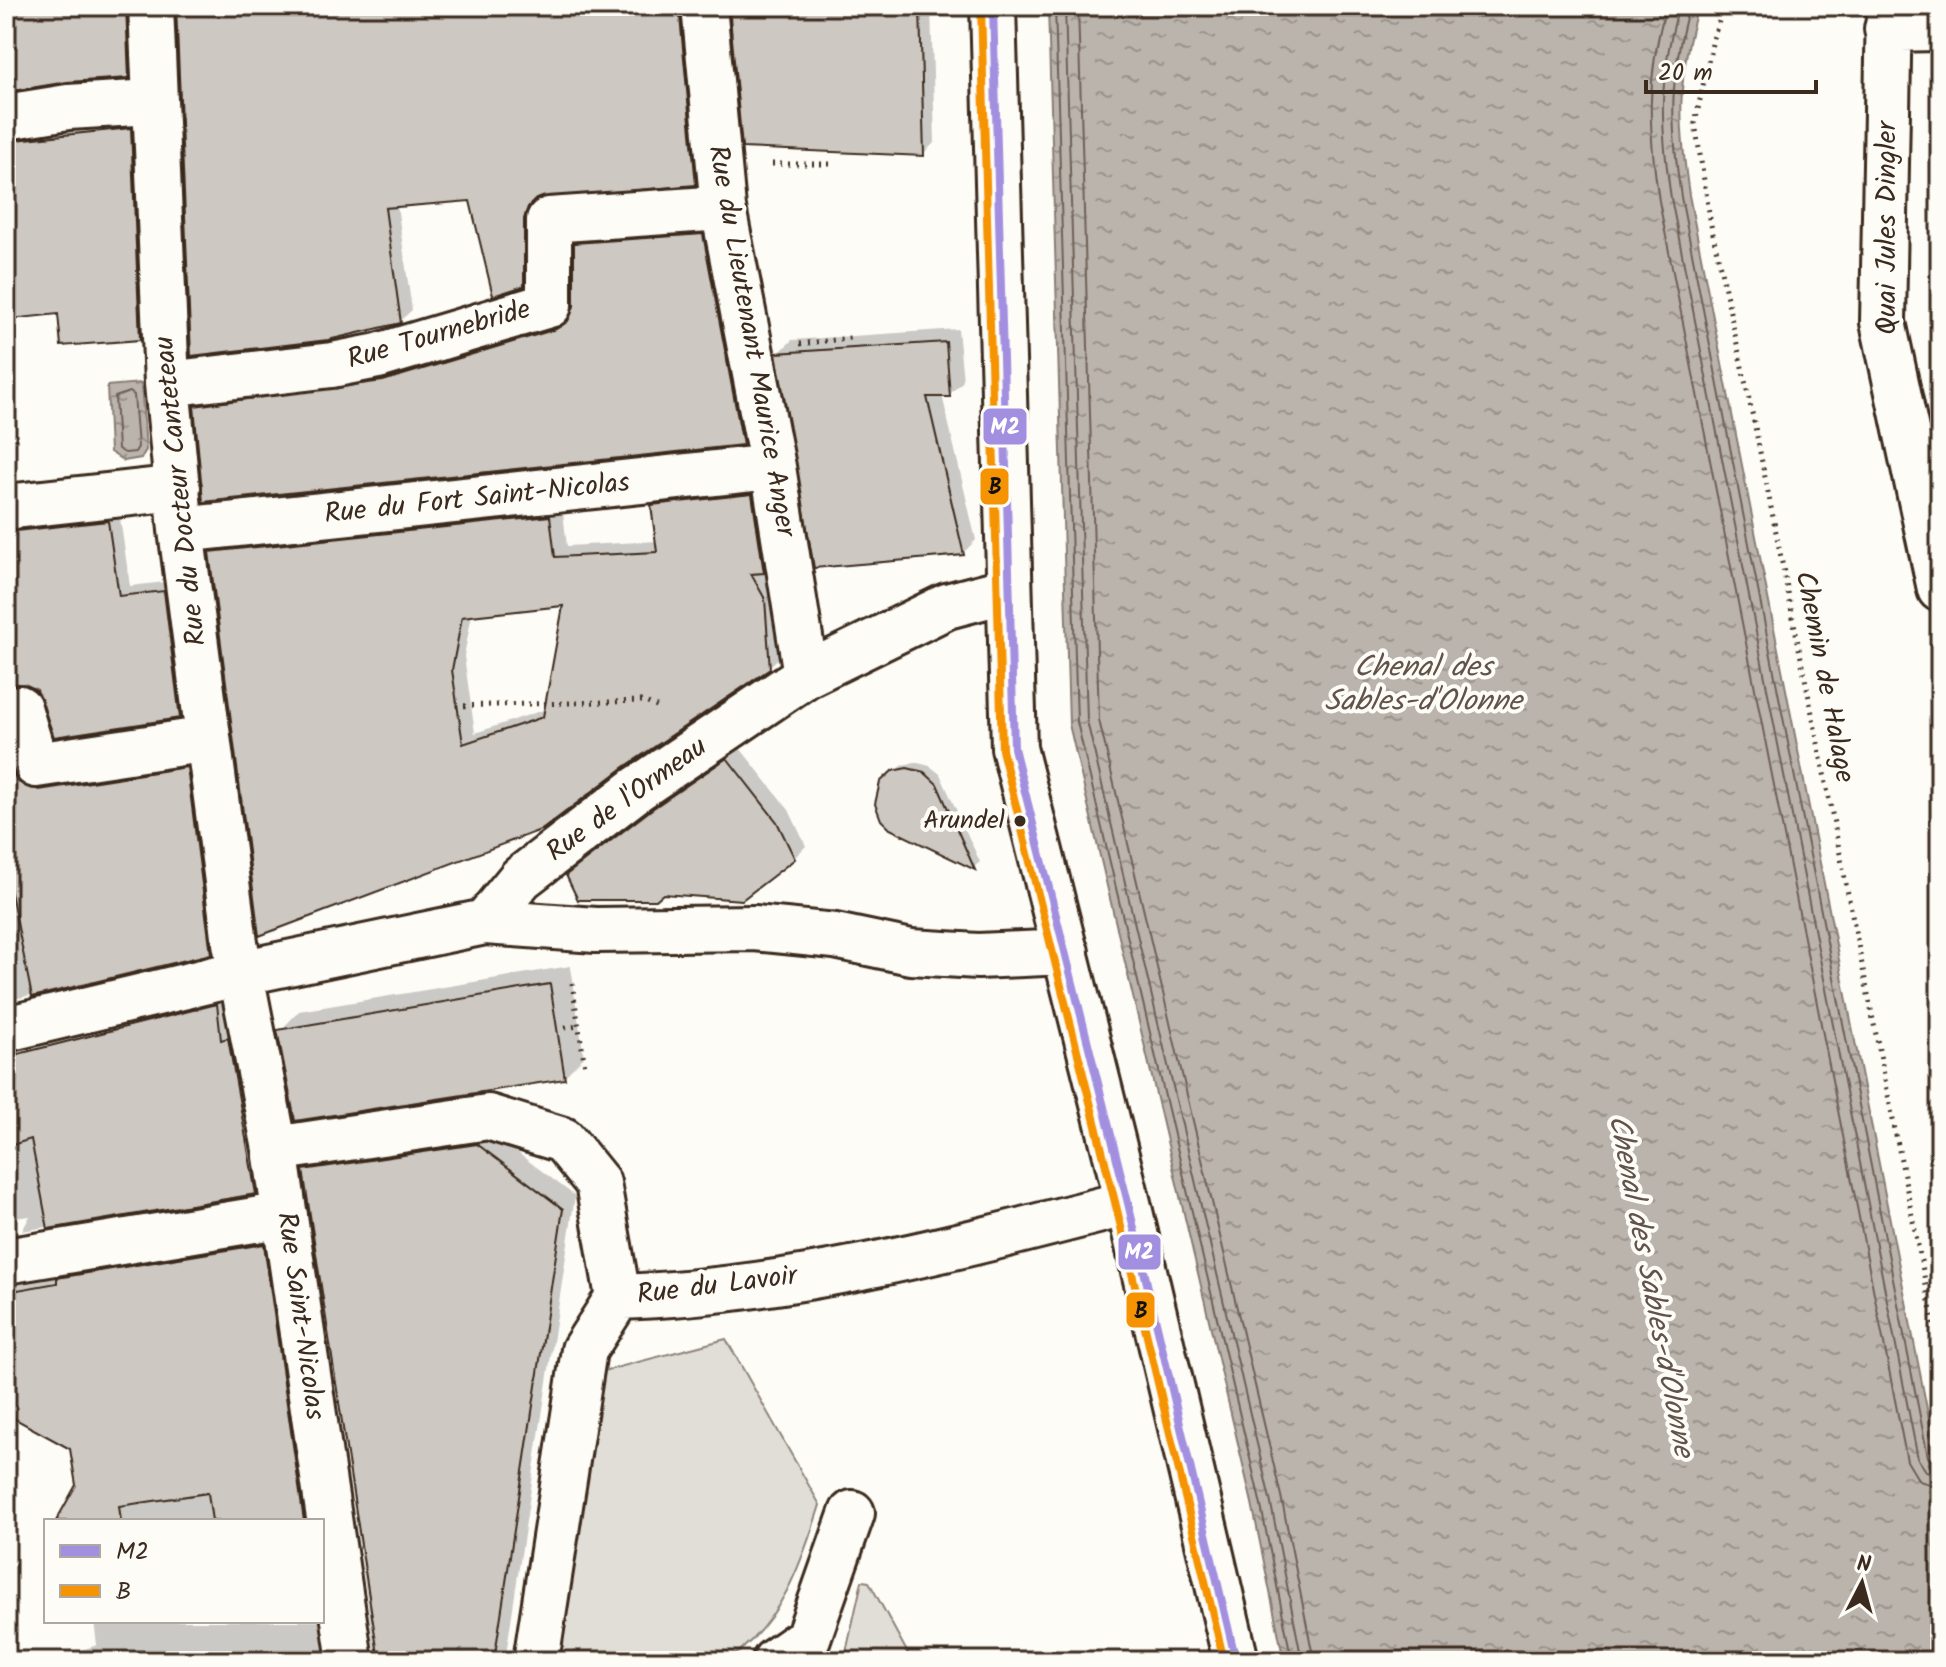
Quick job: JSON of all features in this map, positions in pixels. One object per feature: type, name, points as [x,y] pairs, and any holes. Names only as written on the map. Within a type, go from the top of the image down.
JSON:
[{"type":"street","name":"Rue du Docteur Canteteau","points":[[151,6],[167,384],[179,509],[240,973]]},
{"type":"street","name":"Rue du Lieutenant Maurice Anger","points":[[704,6],[723,208],[773,467],[806,675]]},
{"type":"street","points":[[993,6],[1014,748],[1128,1203],[1236,1661]]},
{"type":"street","points":[[1888,17],[1940,28]]},
{"type":"street","name":"Quai Jules Dingler","points":[[1888,17],[1883,322],[1934,528],[1940,589]]},
{"type":"street","points":[[6,117],[68,107],[153,102]]},
{"type":"street","name":"Rue Tournebride","points":[[167,384],[347,362],[549,305],[549,220],[723,208]]},
{"type":"street","name":"Rue du Fort Saint-Nicolas","points":[[6,507],[179,509],[773,467]]},
{"type":"street","name":"Rue de l'Ormeau","points":[[485,922],[521,878],[637,789],[806,675],[947,606],[1008,590]]},
{"type":"street","points":[[19,708],[36,765],[208,739]]},
{"type":"street","points":[[6,1029],[240,973],[485,922],[596,930],[754,928],[835,936],[911,952],[978,956],[1066,952]]},
{"type":"street","name":"Rue Saint-Nicolas","points":[[240,973],[275,1149],[350,1661]]},
{"type":"street","name":"Rue du Lavoir","points":[[275,1149],[488,1117],[563,1140],[598,1183],[618,1297],[683,1295],[887,1262],[1128,1203]]},
{"type":"street","points":[[6,1261],[285,1215]]},
{"type":"street","points":[[536,1661],[584,1350],[618,1297]]},
{"type":"street","points":[[796,1653],[852,1513]]},
{"type":"path","name":"Chemin de Halage","points":[[1724,6],[1713,39],[1695,123],[1711,225],[1754,422],[1940,1356]]},
{"type":"path","points":[[718,164],[835,164]]},
{"type":"path","points":[[456,706],[643,701],[665,711]]},
{"type":"path","points":[[572,983],[585,1067]]},
{"type":"path","points":[[565,1028],[579,1026]]},
{"type":"shaded area","points":[[726,1339],[820,1505],[787,1591],[762,1629],[727,1661],[558,1661],[600,1372]]},
{"type":"shaded area","points":[[862,1581],[869,1582],[912,1661],[844,1661]]},
{"type":"water","name":"Chenal des Sables-d'Olonne","points":[[1048,6],[1698,6],[1686,56],[1682,100],[1681,122],[1689,195],[1940,1475],[1940,1661],[1284,1661],[1252,1503],[1069,724]]},
{"type":"water","points":[[141,383],[146,450],[141,458],[124,461],[110,452],[107,386]]},
{"type":"building","points":[[126,6],[129,78],[67,82],[6,92],[6,8]]},
{"type":"building","points":[[176,6],[679,6],[696,185],[536,199],[528,207],[524,219],[524,286],[493,296],[470,201],[385,208],[401,323],[328,340],[191,356]]},
{"type":"building","points":[[729,6],[920,6],[924,156],[742,148]]},
{"type":"building","points":[[131,128],[140,340],[61,346],[58,314],[11,319],[6,288],[6,141]]},
{"type":"building","points":[[703,234],[743,445],[203,502],[194,406],[383,381],[556,329],[568,321],[574,306],[574,243]]},
{"type":"building","points":[[946,342],[950,397],[927,397],[964,555],[814,568],[776,353]]},
{"type":"building","points":[[752,494],[764,573],[751,574],[765,599],[770,669],[623,768],[543,829],[259,936],[209,552],[550,516],[555,557],[657,552],[651,505]],"holes":[[[563,606],[543,717],[463,744],[452,670],[462,617]]]},
{"type":"building","points":[[108,521],[119,596],[164,591],[180,718],[54,737],[37,690],[24,684],[6,688],[6,532]]},
{"type":"building","points":[[6,752],[18,782],[39,790],[187,767],[211,954],[32,997],[6,868]]},
{"type":"building","points":[[727,758],[777,822],[795,859],[742,900],[663,894],[656,900],[578,900],[566,875],[652,809]]},
{"type":"building","points":[[907,768],[924,772],[937,784],[975,870],[890,829],[881,820],[875,804],[880,782],[892,771]]},
{"type":"building","points":[[550,984],[565,1079],[295,1121],[277,1030]]},
{"type":"building","points":[[217,1004],[221,1040],[228,1038],[256,1194],[48,1229],[31,1139],[6,1147],[6,1057]]},
{"type":"building","points":[[477,1144],[563,1209],[494,1661],[379,1661],[303,1170]]},
{"type":"building","points":[[264,1244],[304,1519],[212,1519],[208,1493],[119,1506],[121,1519],[57,1519],[76,1485],[70,1449],[6,1414],[6,1292],[57,1283],[57,1278]]},
{"type":"transit line","name":"B","points":[[981,6],[1002,750],[1116,1206],[1224,1661]]},
{"type":"transit line","name":"M2","points":[[993,6],[1014,748],[1128,1203],[1236,1661]]},
{"type":"place","name":"Arundel","points":[[1020,821]]}]
